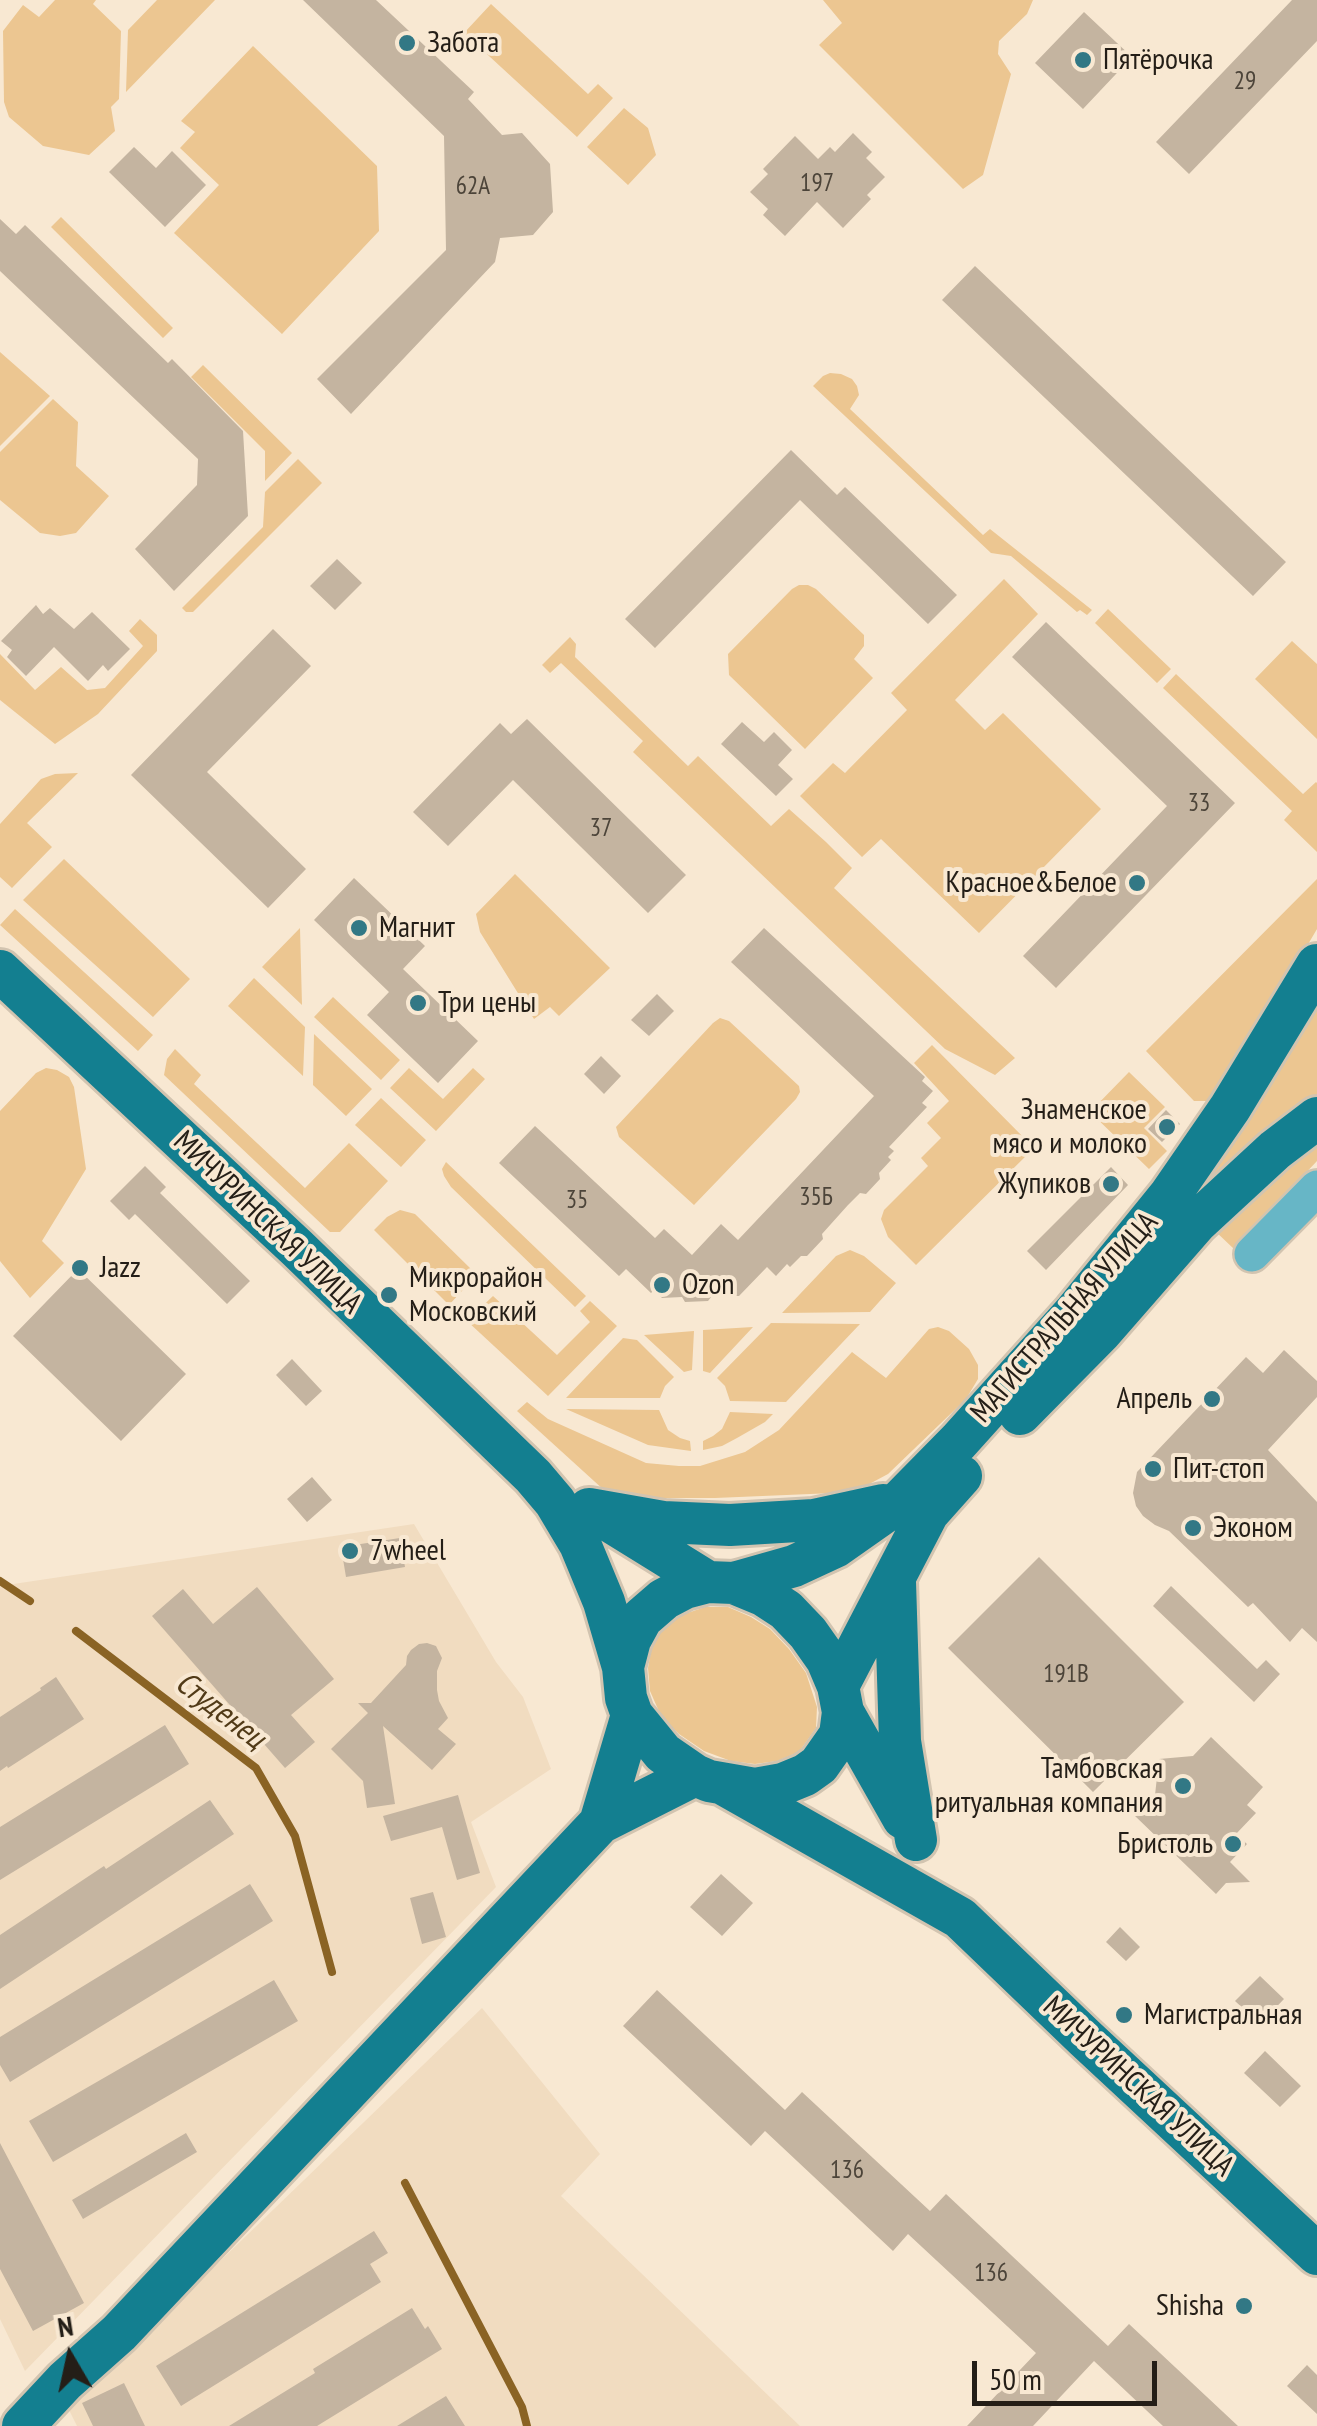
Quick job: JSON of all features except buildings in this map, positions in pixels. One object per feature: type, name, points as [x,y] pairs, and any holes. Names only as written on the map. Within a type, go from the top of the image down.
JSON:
[{"type":"main road","name":"МАГИСТРАЛЬНАЯ УЛИЦА","points":[[841,1699],[895,1575],[969,1449],[1170,1196],[1230,1108],[1317,965]]},
{"type":"main road","name":"МИЧУРИНСКАЯ УЛИЦА","points":[[0,971],[533,1476],[580,1544],[604,1602],[623,1666]]},
{"type":"main road","points":[[969,1449],[1101,1332],[1197,1222],[1275,1150],[1317,1118]]},
{"type":"main road","name":"МАГИСТРАЛЬНАЯ УЛИЦА","points":[[721,1582],[794,1566],[835,1547],[969,1449]]},
{"type":"main road","name":"МИЧУРИНСКАЯ УЛИЦА","points":[[533,1476],[721,1582]]},
{"type":"main road","points":[[588,1509],[663,1522],[730,1526],[814,1520],[898,1502]]},
{"type":"main road","points":[[895,1575],[900,1741],[916,1840]]},
{"type":"main road","points":[[721,1582],[763,1595],[786,1610],[827,1660],[841,1699],[840,1735],[830,1753],[819,1766],[783,1784],[755,1788],[710,1780],[663,1753],[632,1715],[626,1698],[623,1666],[630,1640],[642,1618],[685,1588],[721,1582]]},
{"type":"main road","name":"МИЧУРИНСКАЯ УЛИЦА","points":[[841,1699],[960,1918]]},
{"type":"main road","points":[[600,1823],[632,1715]]},
{"type":"main road","points":[[36,2420],[64,2382],[132,2319],[600,1823],[710,1780]]},
{"type":"main road","name":"МИЧУРИНСКАЯ УЛИЦА","points":[[710,1780],[960,1918],[1317,2254]]},
{"type":"street","points":[[1252,1254],[1317,1188]]},
{"type":"shaded area","points":[[55,0],[96,0],[93,4],[121,31],[119,99],[111,107],[115,131],[89,155],[43,146],[9,117],[4,102],[3,31],[23,5],[39,17]]},
{"type":"shaded area","points":[[157,0],[215,0],[126,92],[128,30]]},
{"type":"shaded area","points":[[823,0],[1033,0],[1027,14],[999,41],[998,54],[1011,74],[983,175],[963,189],[819,45],[842,23]]},
{"type":"shaded area","points":[[491,4],[588,94],[598,84],[613,98],[577,137],[464,33]]},
{"type":"shaded area","points":[[253,46],[377,166],[379,231],[282,334],[174,233],[219,185],[180,148],[195,132],[181,121]]},
{"type":"shaded area","points":[[624,108],[648,128],[656,155],[628,185],[587,147]]},
{"type":"shaded area","points":[[61,217],[173,328],[163,338],[51,227]]},
{"type":"shaded area","points":[[0,352],[50,396],[0,446]]},
{"type":"shaded area","points":[[203,365],[292,453],[265,481],[265,451],[191,377]]},
{"type":"shaded area","points":[[830,373],[852,379],[859,395],[850,409],[983,535],[990,529],[1092,610],[1087,615],[1077,612],[1011,556],[991,553],[813,386]]},
{"type":"shaded area","points":[[53,399],[78,422],[76,466],[109,496],[76,533],[60,536],[40,533],[0,500],[0,452]]},
{"type":"shaded area","points":[[298,459],[322,483],[193,612],[186,612],[182,608],[263,527],[265,492]]},
{"type":"shaded area","points":[[1004,579],[1038,614],[955,700],[985,730],[1003,713],[1101,809],[979,933],[881,839],[862,857],[800,796],[833,763],[845,773],[907,710],[891,693]]},
{"type":"shaded area","points":[[799,585],[816,589],[864,635],[864,646],[854,659],[873,678],[805,749],[729,675],[728,654]]},
{"type":"shaded area","points":[[1108,609],[1171,669],[1157,683],[1095,623]]},
{"type":"shaded area","points":[[140,619],[157,635],[157,651],[98,714],[55,744],[0,700],[0,654],[35,690],[61,667],[87,690],[105,688],[143,646],[129,631]]},
{"type":"shaded area","points":[[570,637],[576,644],[575,657],[688,766],[698,756],[771,826],[789,809],[826,842],[852,868],[834,888],[1015,1058],[995,1075],[945,1049],[633,752],[643,741],[561,663],[550,673],[542,665]]},
{"type":"shaded area","points":[[1292,641],[1317,664],[1317,739],[1255,679]]},
{"type":"shaded area","points":[[1176,674],[1303,794],[1317,783],[1317,852],[1284,820],[1292,811],[1163,688]]},
{"type":"shaded area","points":[[78,773],[27,823],[52,847],[12,888],[0,877],[0,824],[41,779]]},
{"type":"shaded area","points":[[64,859],[190,979],[153,1017],[23,900]]},
{"type":"shaded area","points":[[515,874],[610,968],[559,1016],[550,1007],[534,1019],[480,932],[476,914]]},
{"type":"shaded area","points":[[1317,879],[1317,929],[1216,1101],[1194,1101],[1146,1051]]},
{"type":"shaded area","points":[[15,909],[153,1035],[138,1051],[0,925]]},
{"type":"shaded area","points":[[300,928],[302,1005],[262,967]]},
{"type":"shaded area","points":[[254,978],[305,1027],[303,1076],[228,1006]]},
{"type":"shaded area","points":[[1317,989],[1317,1096],[1202,1193],[1281,1042]]},
{"type":"shaded area","points":[[333,997],[400,1060],[381,1080],[314,1017]]},
{"type":"shaded area","points":[[720,1018],[729,1021],[799,1086],[800,1092],[694,1205],[619,1137],[616,1127]]},
{"type":"shaded area","points":[[314,1034],[372,1089],[346,1116],[313,1085]]},
{"type":"shaded area","points":[[932,1045],[1034,1148],[916,1265],[888,1237],[881,1219],[884,1210],[928,1166],[921,1158],[941,1138],[927,1123],[949,1101],[914,1063]]},
{"type":"shaded area","points":[[175,1049],[201,1075],[194,1084],[305,1188],[349,1143],[388,1181],[340,1232],[330,1232],[164,1075],[167,1059]]},
{"type":"shaded area","points":[[46,1068],[69,1077],[74,1087],[86,1169],[42,1241],[64,1263],[30,1298],[0,1261],[0,1111],[36,1073]]},
{"type":"shaded area","points":[[409,1068],[443,1099],[473,1068],[485,1079],[436,1131],[390,1088]]},
{"type":"shaded area","points":[[1129,1072],[1165,1107],[1144,1128],[1167,1151],[1149,1169],[1090,1112]]},
{"type":"shaded area","points":[[381,1098],[426,1140],[401,1167],[355,1125]]},
{"type":"shaded area","points":[[1317,1136],[1317,1161],[1234,1249],[1214,1230]]},
{"type":"shaded area","points":[[446,1162],[586,1296],[575,1307],[451,1187],[442,1169]]},
{"type":"shaded area","points":[[400,1210],[415,1214],[470,1268],[471,1281],[449,1305],[374,1230]]},
{"type":"shaded area","points":[[850,1250],[864,1256],[896,1283],[870,1312],[782,1313],[836,1256]]},
{"type":"shaded area","points":[[493,1296],[557,1355],[590,1322],[580,1311],[590,1301],[617,1326],[548,1396],[467,1321]]},
{"type":"shaded area","points":[[771,1323],[860,1324],[786,1402],[730,1401],[725,1386],[717,1378]]},
{"type":"shaded area","points":[[753,1327],[710,1373],[703,1371],[703,1330]]},
{"type":"shaded area","points":[[929,1329],[949,1331],[969,1349],[978,1365],[978,1379],[966,1399],[888,1474],[860,1489],[715,1498],[623,1498],[605,1491],[517,1411],[527,1402],[548,1419],[646,1463],[700,1466],[745,1452],[779,1430],[852,1352],[886,1378]]},
{"type":"shaded area","points":[[694,1331],[692,1370],[684,1372],[644,1335]]},
{"type":"shaded area","points":[[623,1338],[637,1340],[674,1377],[660,1398],[566,1398]]},
{"type":"shaded area","points":[[566,1409],[659,1410],[668,1430],[690,1441],[691,1451],[648,1445]]},
{"type":"shaded area","points":[[730,1412],[773,1414],[722,1446],[703,1450],[703,1441],[722,1429]]},
{"type":"shaded area","points":[[414,1524],[496,1662],[523,1697],[551,1769],[471,1822],[496,1887],[25,2371],[0,2319],[0,1586]]},
{"type":"shaded area","points":[[705,1607],[728,1607],[770,1629],[806,1673],[817,1707],[816,1728],[799,1752],[755,1764],[731,1761],[704,1751],[661,1716],[650,1691],[652,1645],[662,1629],[679,1616]]},
{"type":"shaded area","points":[[482,2008],[600,2154],[561,2196],[800,2426],[77,2426],[68,2408]]},
{"type":"waterway","name":"Студенец","points":[[0,1581],[30,1601]]},
{"type":"waterway","name":"Студенец","points":[[76,1631],[256,1768],[295,1836],[332,1972]]},
{"type":"waterway","name":"Студенец","points":[[405,2183],[522,2407],[527,2426]]},
{"type":"place","name":"Забота","points":[[407,43]]},
{"type":"place","name":"Пятёрочка","points":[[1083,60]]},
{"type":"place","name":"Красное&Белое","points":[[1137,883]]},
{"type":"place","name":"Магнит","points":[[359,928]]},
{"type":"place","name":"Три цены","points":[[418,1003]]},
{"type":"place","name":"Знаменское мясо и молоко","points":[[1167,1127]]},
{"type":"place","name":"Жупиков","points":[[1111,1184]]},
{"type":"place","name":"Jazz","points":[[80,1268]]},
{"type":"place","name":"Ozon","points":[[662,1285]]},
{"type":"place","name":"Микрорайон Московский","points":[[389,1295]]},
{"type":"place","name":"Апрель","points":[[1212,1399]]},
{"type":"place","name":"Пит-стоп","points":[[1153,1469]]},
{"type":"place","name":"Эконом","points":[[1193,1528]]},
{"type":"place","name":"7wheel","points":[[350,1551]]},
{"type":"place","name":"Тамбовская ритуальная компания","points":[[1183,1786]]},
{"type":"place","name":"Бристоль","points":[[1233,1844]]},
{"type":"place","name":"Магистральная","points":[[1124,2015]]},
{"type":"place","name":"Shisha","points":[[1244,2306]]}]
